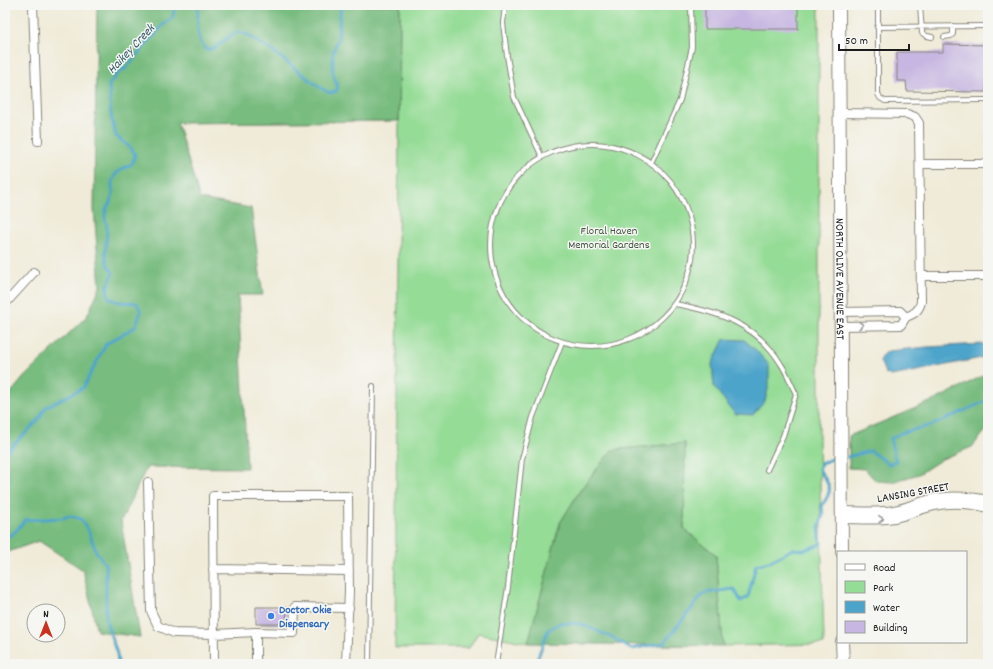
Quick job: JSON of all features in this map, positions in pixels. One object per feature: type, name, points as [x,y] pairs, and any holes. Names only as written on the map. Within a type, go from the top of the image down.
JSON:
[{"type":"street","points":[[33,5],[38,141]]},
{"type":"street","name":"NORTH OLIVE AVENUE EAST","points":[[839,5],[842,551]]},
{"type":"street","points":[[840,114],[907,114],[915,117],[920,128],[921,276],[920,308],[912,315],[906,317],[901,325],[841,326]]},
{"type":"street","points":[[920,164],[988,164]]},
{"type":"street","points":[[5,304],[34,272]]},
{"type":"street","points":[[921,276],[988,276]]},
{"type":"street","points":[[881,311],[881,325]]},
{"type":"street","points":[[841,312],[900,311],[906,317]]},
{"type":"street","points":[[148,482],[151,611],[158,626],[174,633],[294,633],[295,607],[349,608]]},
{"type":"street","points":[[214,664],[213,496],[348,496],[349,608],[346,664]]},
{"type":"street","name":"LANSING STREET","points":[[842,515],[894,510],[926,500],[944,497],[962,497],[988,500]]},
{"type":"street","name":"LANSING STREET","points":[[842,515],[881,520],[896,518],[946,504],[962,504],[988,508]]},
{"type":"street","points":[[213,569],[349,571]]},
{"type":"street","points":[[256,632],[256,664]]},
{"type":"street","points":[[842,643],[843,664]]},
{"type":"lane","points":[[505,5],[503,23],[514,97],[542,157]]},
{"type":"lane","points":[[651,163],[680,100],[692,47],[691,5]]},
{"type":"lane","points":[[878,5],[878,94],[880,98],[885,100],[988,100]]},
{"type":"lane","points":[[920,5],[922,33],[932,37]]},
{"type":"lane","points":[[944,37],[951,36],[953,34],[953,26]]},
{"type":"lane","points":[[877,27],[988,26]]},
{"type":"lane","points":[[598,144],[628,151],[651,163],[671,181],[683,199],[691,220],[694,242],[692,264],[686,285],[675,304],[653,326],[625,341],[594,346],[562,342],[539,331],[519,315],[507,300],[494,270],[491,245],[494,220],[504,196],[519,175],[542,157],[568,147],[598,144]]},
{"type":"lane","points":[[675,304],[706,310],[735,321],[761,338],[781,363],[796,394],[783,436],[767,470]]},
{"type":"lane","points":[[496,664],[508,587],[522,459],[533,417],[562,342]]},
{"type":"lane","points":[[369,664],[373,386]]},
{"type":"green space","points":[[97,5],[400,5],[399,121],[177,123],[200,199],[251,208],[263,295],[238,295],[247,468],[147,467],[121,521],[140,637],[97,631],[83,570],[39,541],[5,553],[5,400],[24,377],[87,316],[100,287],[94,209]]},
{"type":"green space","name":"Floral Haven Memorial Gardens","points":[[400,5],[819,5],[819,443],[824,644],[723,646],[716,555],[684,529],[685,443],[612,450],[581,489],[560,523],[528,643],[478,633],[469,648],[395,648]]},
{"type":"green space","points":[[988,373],[988,428],[972,447],[942,459],[919,474],[892,482],[876,481],[865,469],[849,468],[849,436],[937,399]]},
{"type":"green space","points":[[685,443],[684,529],[716,555],[723,646],[528,643],[560,523],[581,489],[612,450]]},
{"type":"water","points":[[724,339],[744,340],[755,349],[769,365],[769,385],[765,401],[753,415],[735,414],[714,387],[712,364]]},
{"type":"water","points":[[983,344],[988,345],[988,355],[986,357],[891,376],[885,373],[880,361],[881,356],[888,351]]},
{"type":"building","points":[[705,5],[798,5],[798,29],[705,29]]},
{"type":"building","points":[[943,44],[988,45],[986,92],[907,91],[906,81],[897,81],[897,52],[943,52]]},
{"type":"building","name":"Doctor Okie Dispensary","points":[[256,607],[287,607],[286,624],[256,624]]},
{"type":"waterway","name":"Haikey Creek","points":[[5,453],[37,422],[46,407],[83,388],[106,344],[135,327],[141,312],[137,303],[119,302],[109,298],[107,288],[113,273],[109,267],[106,257],[107,229],[105,214],[113,194],[112,183],[114,176],[132,164],[135,155],[131,148],[116,136],[111,115],[109,85],[117,74],[126,68],[163,25],[172,18],[176,5]]},
{"type":"waterway","name":"Haikey Creek","points":[[198,5],[199,35],[203,46],[207,50],[215,48],[230,36],[238,32],[246,34],[271,50],[319,87],[330,93],[336,91],[338,88],[333,73],[333,52],[338,39],[341,5]]},
{"type":"waterway","points":[[847,457],[870,451],[889,464],[896,461],[890,439],[901,433],[933,425],[988,400]]},
{"type":"waterway","points":[[538,657],[548,630],[560,623],[581,624],[613,638],[631,649],[664,643],[704,593],[734,589],[741,601],[748,597],[756,565],[769,562],[793,549],[804,550],[821,544],[819,527],[823,515],[822,505],[828,495],[829,487],[819,469],[822,463],[834,458]]},
{"type":"waterway","name":"Haikey Creek","points":[[5,537],[13,534],[25,520],[62,518],[70,516],[81,519],[89,532],[96,551],[106,566],[106,621],[117,654],[118,664]]},
{"type":"place","name":"Doctor Okie Dispensary","points":[[271,616]]}]
